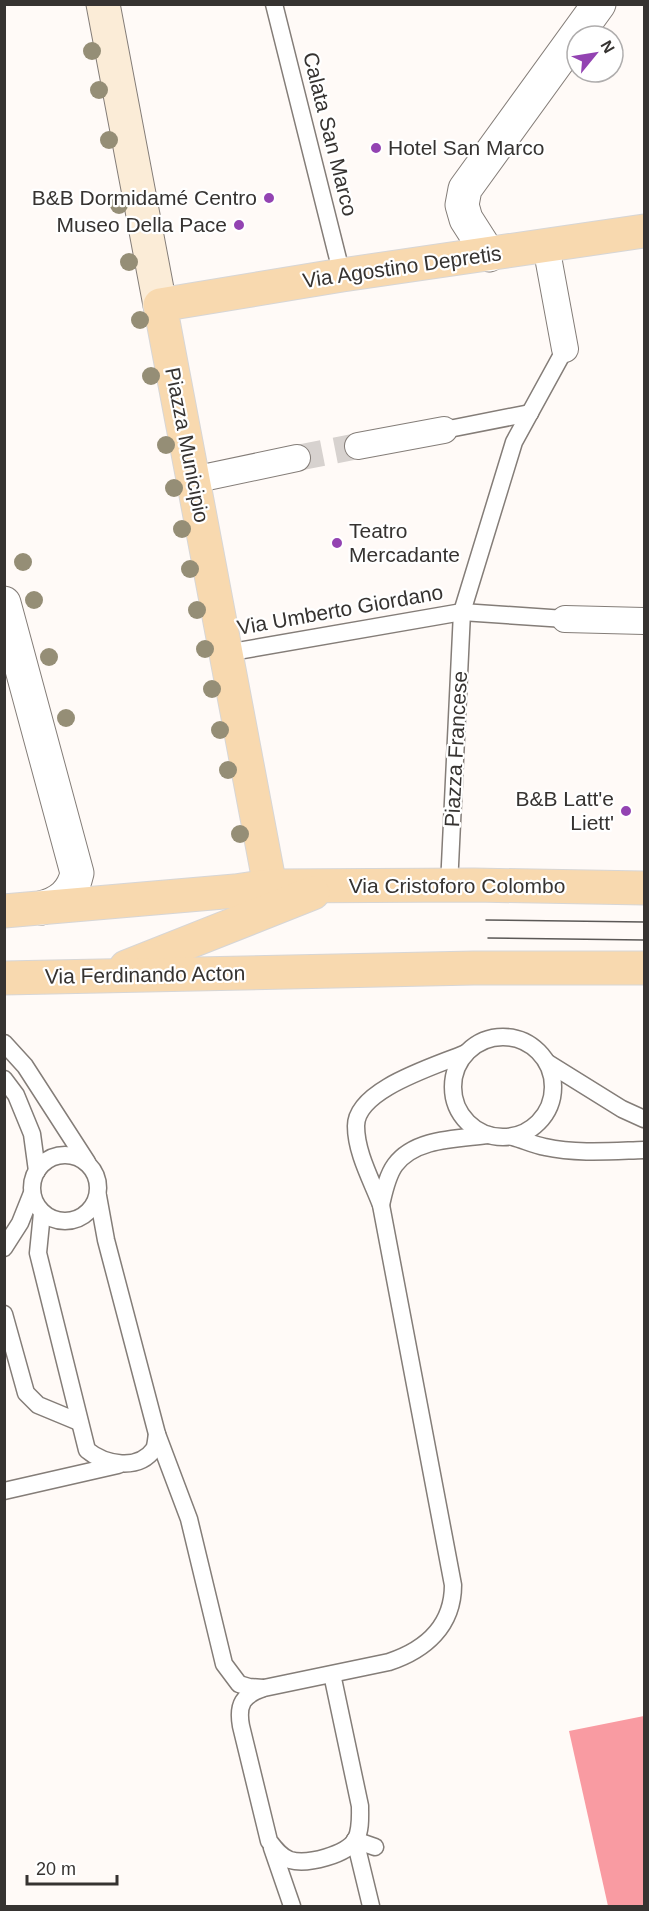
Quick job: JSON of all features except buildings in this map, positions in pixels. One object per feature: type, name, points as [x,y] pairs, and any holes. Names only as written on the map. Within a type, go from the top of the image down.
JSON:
[{"type":"main road","name":"Piazza Municipio","points":[[103,4],[270,886]]},
{"type":"main road","name":"Via Agostino Depretis","points":[[160,305],[342,275],[645,231]]},
{"type":"main road","points":[[4,911],[270,886]]},
{"type":"main road","name":"Via Cristoforo Colombo","points":[[270,886],[645,888]]},
{"type":"main road","points":[[105,975],[331,886]]},
{"type":"main road","name":"Via Ferdinando Acton","points":[[4,978],[474,968],[645,968]]},
{"type":"street","points":[[489,255],[466,219],[462,205],[465,189],[599,4]]},
{"type":"street","name":"Piazza Francese","points":[[546,246],[566,349]]},
{"type":"street","points":[[358,447],[444,429]]},
{"type":"street","points":[[193,480],[297,458]]},
{"type":"street","points":[[4,603],[77,873],[72,887],[63,898],[41,908]]},
{"type":"street","points":[[565,619],[645,621]]},
{"type":"lane","name":"Calata San Marco","points":[[274,4],[342,275]]},
{"type":"lane","name":"Piazza Francese","points":[[449,886],[462,612],[514,442],[566,349]]},
{"type":"lane","points":[[444,429],[530,413]]},
{"type":"lane","points":[[462,612],[565,619]]},
{"type":"lane","name":"Via Umberto Giordano","points":[[226,653],[462,612]]},
{"type":"lane","points":[[292,1906],[269,1841],[239,1714],[242,1701],[251,1692],[264,1688],[389,1662],[417,1650],[438,1629],[450,1610],[453,1598],[453,1585],[381,1206],[359,1146],[356,1125],[360,1112],[377,1093],[466,1053],[488,1039],[501,1037],[527,1042],[538,1050],[548,1063],[553,1075],[554,1089],[551,1102],[546,1114],[537,1125],[513,1137],[501,1138],[488,1135],[467,1122],[455,1100],[454,1076],[466,1053]]},
{"type":"lane","points":[[4,1043],[25,1066],[97,1177],[106,1240],[157,1434],[189,1519],[224,1664],[239,1684],[264,1688]]},
{"type":"lane","points":[[548,1063],[622,1109],[645,1119]]},
{"type":"lane","points":[[4,1079],[16,1095],[32,1134],[36,1171],[32,1193],[21,1222],[4,1248]]},
{"type":"lane","points":[[381,1206],[394,1166],[405,1154],[419,1146],[435,1142],[488,1135]]},
{"type":"lane","points":[[513,1137],[543,1147],[565,1150],[594,1152],[645,1150]]},
{"type":"lane","points":[[36,1171],[54,1156],[77,1157],[87,1163]]},
{"type":"lane","points":[[32,1193],[42,1212],[51,1218],[70,1222],[88,1213],[98,1196]]},
{"type":"lane","points":[[42,1212],[38,1253],[87,1450],[97,1458],[109,1462],[130,1462]]},
{"type":"lane","points":[[4,1314],[26,1393],[38,1406],[79,1422]]},
{"type":"lane","points":[[4,1491],[142,1460],[154,1448],[157,1434]]},
{"type":"lane","points":[[63,1479],[82,1463],[87,1450]]},
{"type":"lane","points":[[332,1674],[360,1806],[360,1825],[356,1840],[371,1906]]},
{"type":"lane","points":[[269,1841],[280,1855],[299,1862],[332,1856],[356,1840]]},
{"type":"lane","points":[[356,1840],[375,1847]]},
{"type":"shaded area","points":[[644,1716],[644,1906],[608,1906],[569,1731]]},
{"type":"tunnel","points":[[297,458],[358,446]]},
{"type":"tram line","points":[[486,920],[644,922]]},
{"type":"tram line","points":[[488,938],[644,940]]},
{"type":"place","name":"Hotel San Marco","points":[[376,148]]},
{"type":"place","name":"B&B Dormidamé Centro","points":[[269,198]]},
{"type":"place","name":"Museo Della Pace","points":[[239,225]]},
{"type":"place","name":"Teatro Mercadante","points":[[337,543]]},
{"type":"place","name":"B&B Latt'e Liett'","points":[[626,811]]}]
